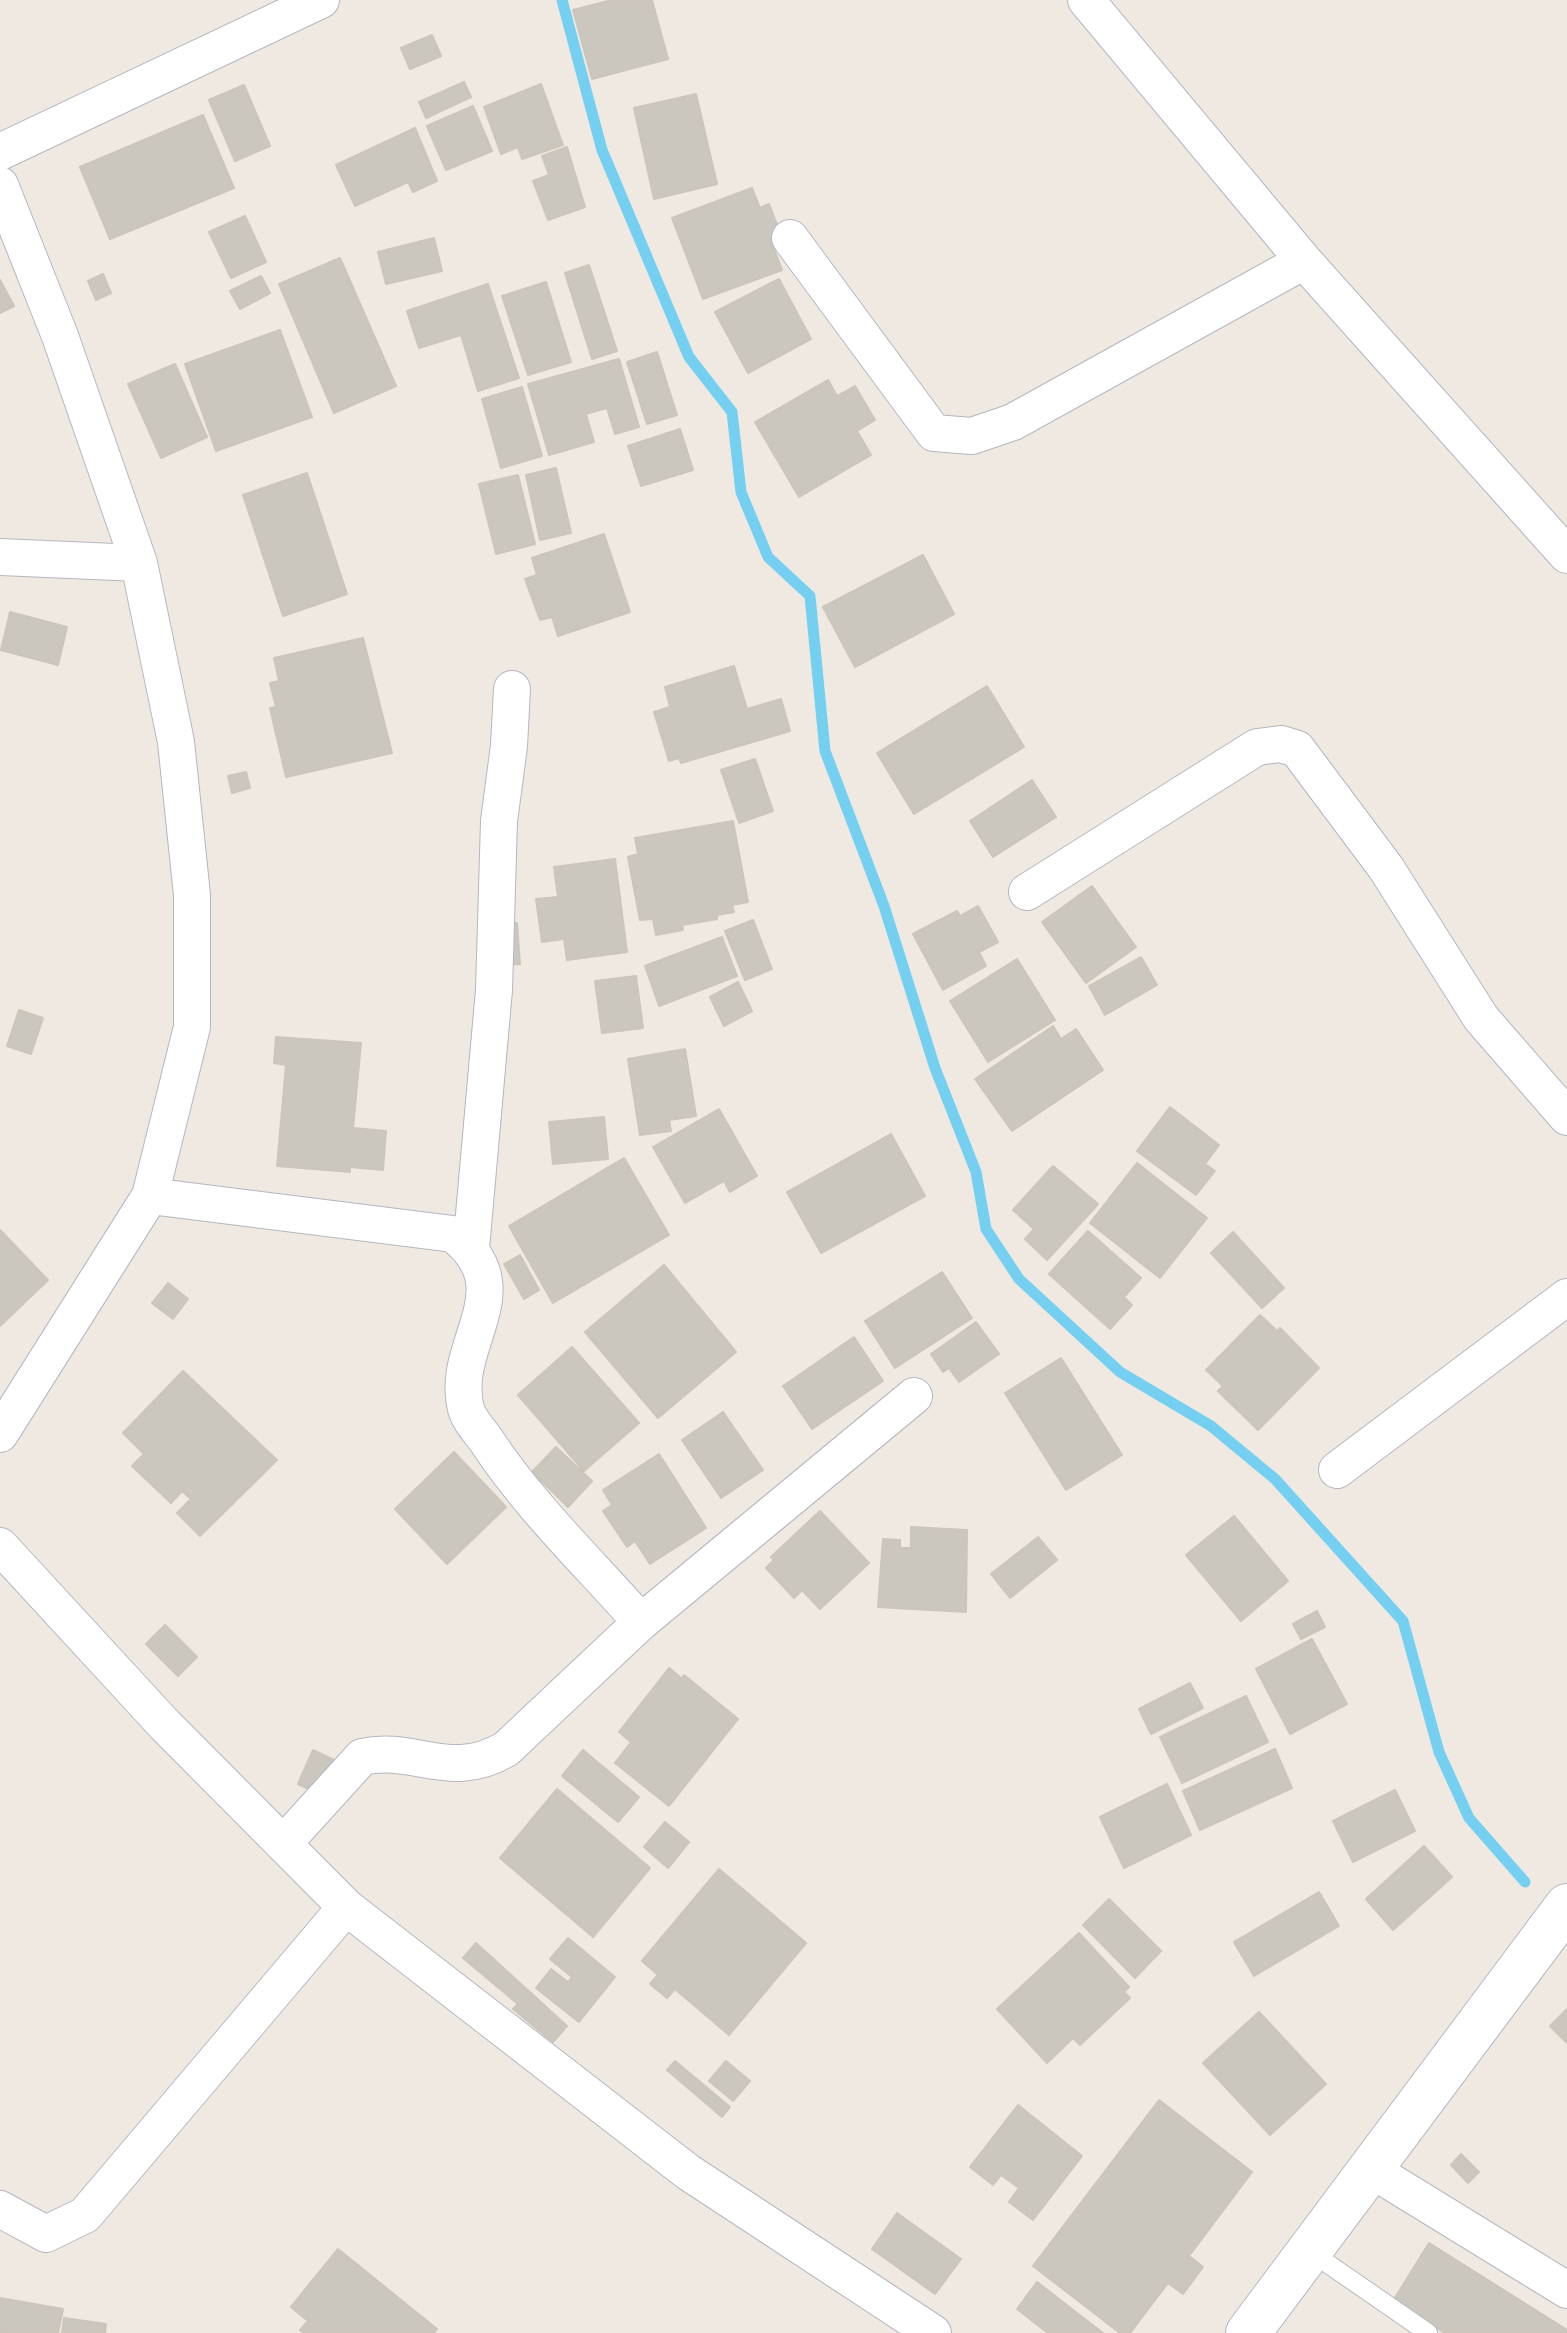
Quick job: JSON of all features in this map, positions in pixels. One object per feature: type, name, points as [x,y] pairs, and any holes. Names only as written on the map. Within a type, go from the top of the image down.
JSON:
[{"type":"street","points":[[0,152],[321,0]]},
{"type":"street","points":[[1091,1],[1304,261],[1567,555]]},
{"type":"street","points":[[0,185],[60,336],[139,563],[176,742],[192,895],[192,1027],[150,1196],[0,1434]]},
{"type":"street","points":[[790,238],[934,433],[972,436],[1013,422],[1304,261]]},
{"type":"street","points":[[0,557],[139,563]]},
{"type":"street","points":[[512,689],[509,746],[499,821],[494,990],[471,1248],[487,1294],[462,1382],[467,1412],[501,1464],[641,1622]]},
{"type":"street","points":[[1027,892],[1257,747],[1281,744],[1297,749],[1386,868],[1481,1018],[1567,1117]]},
{"type":"street","points":[[150,1196],[453,1234],[471,1248]]},
{"type":"street","points":[[1337,1470],[1567,1297]]},
{"type":"street","points":[[283,1844],[362,1757],[379,1754],[447,1765],[485,1762],[506,1749],[641,1622],[914,1396]]},
{"type":"street","points":[[0,1546],[164,1724],[346,1907],[688,2172],[933,2333]]},
{"type":"street","points":[[1248,2333],[1567,1906]]},
{"type":"street","points":[[0,2209],[46,2234],[85,2215],[346,1907]]},
{"type":"street","points":[[1370,2169],[1567,2290]]},
{"type":"lane","points":[[1308,2250],[1428,2333]]},
{"type":"building","points":[[612,0],[652,0],[668,59],[592,79],[573,10]]},
{"type":"building","points":[[432,35],[441,56],[410,69],[401,48]]},
{"type":"building","points":[[464,82],[471,97],[426,118],[419,102]]},
{"type":"building","points":[[541,84],[563,145],[522,159],[518,147],[501,154],[484,107]]},
{"type":"building","points":[[244,85],[270,146],[235,161],[209,100]]},
{"type":"building","points":[[696,94],[717,184],[654,199],[634,108]]},
{"type":"building","points":[[473,106],[492,151],[446,170],[427,126]]},
{"type":"building","points":[[203,115],[234,188],[110,239],[80,167]]},
{"type":"building","points":[[415,128],[437,181],[413,192],[408,182],[355,206],[336,165]]},
{"type":"building","points":[[567,147],[585,207],[548,220],[533,181],[549,175],[542,156]]},
{"type":"building","points":[[752,188],[760,208],[769,204],[783,240],[772,244],[782,270],[703,299],[672,218]]},
{"type":"building","points":[[245,216],[266,262],[231,278],[209,232]]},
{"type":"building","points":[[434,238],[442,271],[386,284],[378,252]]},
{"type":"building","points":[[340,258],[396,386],[334,413],[279,284]]},
{"type":"building","points":[[589,265],[617,351],[592,359],[565,273]]},
{"type":"building","points":[[103,274],[111,293],[96,300],[88,281]]},
{"type":"building","points":[[261,276],[270,293],[240,309],[230,291]]},
{"type":"building","points":[[779,279],[811,339],[748,373],[715,312]]},
{"type":"building","points":[[0,280],[14,306],[0,313]]},
{"type":"building","points":[[546,282],[571,362],[528,375],[502,296]]},
{"type":"building","points":[[488,284],[519,378],[478,391],[461,335],[419,348],[407,311]]},
{"type":"building","points":[[280,330],[312,417],[216,451],[185,364]]},
{"type":"building","points":[[657,352],[677,415],[647,424],[627,362]]},
{"type":"building","points":[[619,359],[639,427],[615,434],[607,408],[586,414],[594,442],[549,455],[528,384]]},
{"type":"building","points":[[175,364],[207,437],[161,458],[128,384]]},
{"type":"building","points":[[828,380],[837,396],[855,386],[875,420],[857,431],[871,455],[799,497],[755,422]]},
{"type":"building","points":[[522,387],[542,456],[501,468],[482,399]]},
{"type":"building","points":[[680,429],[693,470],[641,486],[628,446]]},
{"type":"building","points":[[556,468],[571,533],[540,540],[526,475]]},
{"type":"building","points":[[307,473],[347,594],[283,616],[243,495]]},
{"type":"building","points":[[518,475],[535,544],[496,554],[479,484]]},
{"type":"building","points":[[604,534],[630,612],[558,636],[552,617],[540,620],[525,579],[537,575],[532,558]]},
{"type":"building","points":[[923,555],[954,614],[855,667],[823,607]]},
{"type":"building","points":[[10,612],[67,627],[58,665],[1,650]]},
{"type":"building","points":[[363,638],[392,753],[286,777],[270,708],[276,707],[270,683],[279,681],[274,658]]},
{"type":"building","points":[[734,666],[747,709],[781,699],[790,731],[681,763],[679,758],[669,761],[654,712],[670,707],[665,687]]},
{"type":"building","points":[[987,686],[1024,747],[914,814],[877,753]]},
{"type":"building","points":[[755,759],[773,811],[739,823],[721,770]]},
{"type":"building","points":[[246,772],[250,788],[232,793],[228,776]]},
{"type":"building","points":[[1032,780],[1056,817],[993,857],[970,821]]},
{"type":"building","points":[[733,821],[748,902],[732,905],[734,912],[717,915],[717,919],[682,925],[683,930],[656,935],[653,919],[640,920],[628,857],[638,854],[635,838]]},
{"type":"building","points":[[615,859],[627,952],[567,960],[564,939],[542,942],[536,899],[558,897],[554,867]]},
{"type":"building","points":[[1092,886],[1136,947],[1086,983],[1042,922]]},
{"type":"building","points":[[978,906],[998,942],[979,952],[986,966],[943,990],[913,934],[957,911],[960,916]]},
{"type":"building","points":[[753,920],[772,969],[745,980],[725,931]]},
{"type":"building","points":[[517,923],[520,964],[504,965],[501,925]]},
{"type":"building","points":[[722,937],[737,976],[659,1006],[645,966]]},
{"type":"building","points":[[1141,957],[1157,985],[1105,1015],[1089,986]]},
{"type":"building","points":[[1017,959],[1055,1020],[988,1062],[950,1001]]},
{"type":"building","points":[[636,976],[643,1028],[602,1033],[595,981]]},
{"type":"building","points":[[738,982],[752,1011],[724,1026],[710,997]]},
{"type":"building","points":[[19,1010],[43,1018],[31,1054],[7,1046]]},
{"type":"building","points":[[1053,1026],[1061,1039],[1076,1029],[1103,1070],[1012,1131],[975,1079]]},
{"type":"building","points":[[276,1037],[361,1043],[353,1128],[386,1131],[383,1170],[350,1167],[350,1172],[277,1166],[286,1065],[274,1063]]},
{"type":"building","points":[[685,1049],[696,1116],[669,1120],[671,1131],[640,1135],[628,1059]]},
{"type":"building","points":[[1170,1107],[1219,1145],[1205,1164],[1215,1171],[1196,1195],[1137,1151]]},
{"type":"building","points":[[719,1109],[757,1176],[730,1192],[724,1181],[685,1203],[653,1147]]},
{"type":"building","points":[[604,1117],[608,1159],[553,1164],[549,1122]]},
{"type":"building","points":[[891,1134],[925,1196],[821,1253],[787,1192]]},
{"type":"building","points":[[624,1158],[669,1235],[553,1303],[509,1226]]},
{"type":"building","points":[[1137,1163],[1207,1218],[1160,1278],[1090,1223]]},
{"type":"building","points":[[1053,1166],[1098,1204],[1047,1260],[1025,1239],[1034,1229],[1013,1210]]},
{"type":"building","points":[[0,1230],[48,1280],[0,1326]]},
{"type":"building","points":[[1088,1231],[1141,1278],[1124,1297],[1132,1305],[1110,1329],[1049,1274]]},
{"type":"building","points":[[1233,1232],[1284,1288],[1262,1308],[1211,1253]]},
{"type":"building","points":[[520,1255],[539,1290],[524,1299],[504,1264]]},
{"type":"building","points":[[664,1265],[736,1352],[658,1418],[585,1332]]},
{"type":"building","points":[[942,1272],[972,1318],[895,1368],[865,1321]]},
{"type":"building","points":[[168,1283],[188,1299],[173,1319],[152,1303]]},
{"type":"building","points":[[1260,1315],[1277,1331],[1280,1328],[1319,1368],[1258,1430],[1218,1391],[1223,1386],[1206,1370]]},
{"type":"building","points":[[976,1322],[999,1354],[959,1382],[949,1368],[943,1372],[931,1354]]},
{"type":"building","points":[[854,1337],[883,1381],[812,1429],[783,1386]]},
{"type":"building","points":[[572,1347],[639,1423],[584,1471],[518,1395]]},
{"type":"building","points":[[1061,1358],[1122,1455],[1066,1490],[1005,1393]]},
{"type":"building","points":[[183,1371],[277,1460],[200,1536],[177,1513],[191,1499],[182,1491],[171,1503],[132,1466],[144,1454],[123,1433]]},
{"type":"building","points":[[723,1412],[763,1470],[721,1498],[682,1440]]},
{"type":"building","points":[[556,1447],[592,1481],[568,1507],[532,1472]]},
{"type":"building","points":[[454,1452],[506,1507],[447,1564],[395,1509]]},
{"type":"building","points":[[659,1454],[706,1528],[650,1564],[635,1541],[627,1547],[603,1511],[612,1505],[603,1490]]},
{"type":"building","points":[[820,1511],[869,1563],[820,1609],[802,1590],[794,1598],[766,1568],[774,1560],[771,1557]]},
{"type":"building","points":[[1234,1516],[1288,1581],[1241,1621],[1186,1555]]},
{"type":"building","points":[[911,1527],[967,1530],[966,1612],[878,1607],[883,1539],[900,1540],[900,1548],[911,1548]]},
{"type":"building","points":[[1038,1537],[1057,1560],[1010,1598],[991,1574]]},
{"type":"building","points":[[1317,1611],[1325,1627],[1301,1639],[1293,1624]]},
{"type":"building","points":[[165,1625],[197,1657],[178,1676],[146,1644]]},
{"type":"building","points":[[1312,1639],[1347,1704],[1290,1734],[1256,1669]]},
{"type":"building","points":[[669,1668],[682,1679],[684,1675],[738,1719],[669,1806],[615,1763],[631,1742],[619,1732]]},
{"type":"building","points":[[1190,1683],[1203,1708],[1151,1734],[1139,1709]]},
{"type":"building","points":[[1246,1696],[1268,1742],[1182,1783],[1160,1737]]},
{"type":"building","points":[[1275,1749],[1292,1788],[1200,1830],[1183,1791]]},
{"type":"building","points":[[313,1750],[336,1761],[321,1795],[298,1784]]},
{"type":"building","points":[[583,1750],[639,1797],[618,1822],[562,1776]]},
{"type":"building","points":[[1167,1784],[1191,1835],[1124,1868],[1100,1817]]},
{"type":"building","points":[[557,1789],[650,1868],[593,1937],[500,1858]]},
{"type":"building","points":[[1395,1790],[1415,1831],[1353,1862],[1333,1821]]},
{"type":"building","points":[[665,1822],[689,1842],[668,1868],[644,1847]]},
{"type":"building","points":[[1424,1846],[1452,1877],[1393,1930],[1366,1899]]},
{"type":"building","points":[[719,1869],[806,1943],[729,2035],[675,1989],[667,1998],[650,1984],[658,1975],[642,1961]]},
{"type":"building","points":[[1319,1892],[1339,1926],[1254,1976],[1234,1942]]},
{"type":"building","points":[[1109,1899],[1161,1951],[1135,1978],[1083,1925]]},
{"type":"building","points":[[1079,1933],[1129,1987],[1124,1992],[1130,1998],[1080,2045],[1073,2038],[1047,2063],[997,2009]]},
{"type":"building","points":[[568,1938],[615,1977],[579,2022],[536,1988],[551,1969],[568,1982],[572,1977],[550,1959]]},
{"type":"building","points":[[476,1943],[567,2026],[553,2042],[513,2009],[518,2004],[463,1958]]},
{"type":"building","points":[[1567,2009],[1567,2043],[1550,2026]]},
{"type":"building","points":[[1259,2012],[1326,2084],[1270,2135],[1203,2063]]},
{"type":"building","points":[[675,2061],[730,2107],[722,2117],[667,2070]]},
{"type":"building","points":[[726,2061],[750,2081],[733,2101],[709,2081]]},
{"type":"building","points":[[1159,2100],[1252,2172],[1189,2256],[1203,2267],[1183,2294],[1168,2283],[1130,2333],[1120,2333],[1033,2266]]},
{"type":"building","points":[[1018,2105],[1082,2156],[1033,2220],[1009,2202],[1019,2188],[1001,2175],[993,2185],[970,2167]]},
{"type":"building","points":[[1461,2154],[1479,2172],[1468,2183],[1451,2165]]},
{"type":"building","points":[[897,2213],[961,2259],[935,2294],[872,2249]]},
{"type":"building","points":[[1429,2243],[1567,2330],[1567,2333],[1445,2333],[1393,2301]]},
{"type":"building","points":[[338,2249],[437,2329],[434,2333],[304,2333],[300,2330],[308,2321],[291,2307]]},
{"type":"building","points":[[1037,2282],[1103,2333],[1048,2333],[1017,2309]]},
{"type":"building","points":[[0,2298],[63,2309],[58,2333],[0,2333]]},
{"type":"building","points":[[64,2318],[106,2324],[105,2333],[62,2333]]},
{"type":"waterway","points":[[562,0],[602,150],[689,357],[732,412],[741,492],[768,557],[810,596],[825,751],[884,906],[935,1068],[976,1172],[986,1229],[1019,1279],[1120,1372],[1211,1426],[1275,1479],[1403,1621],[1439,1752],[1469,1818],[1525,1882]]}]
